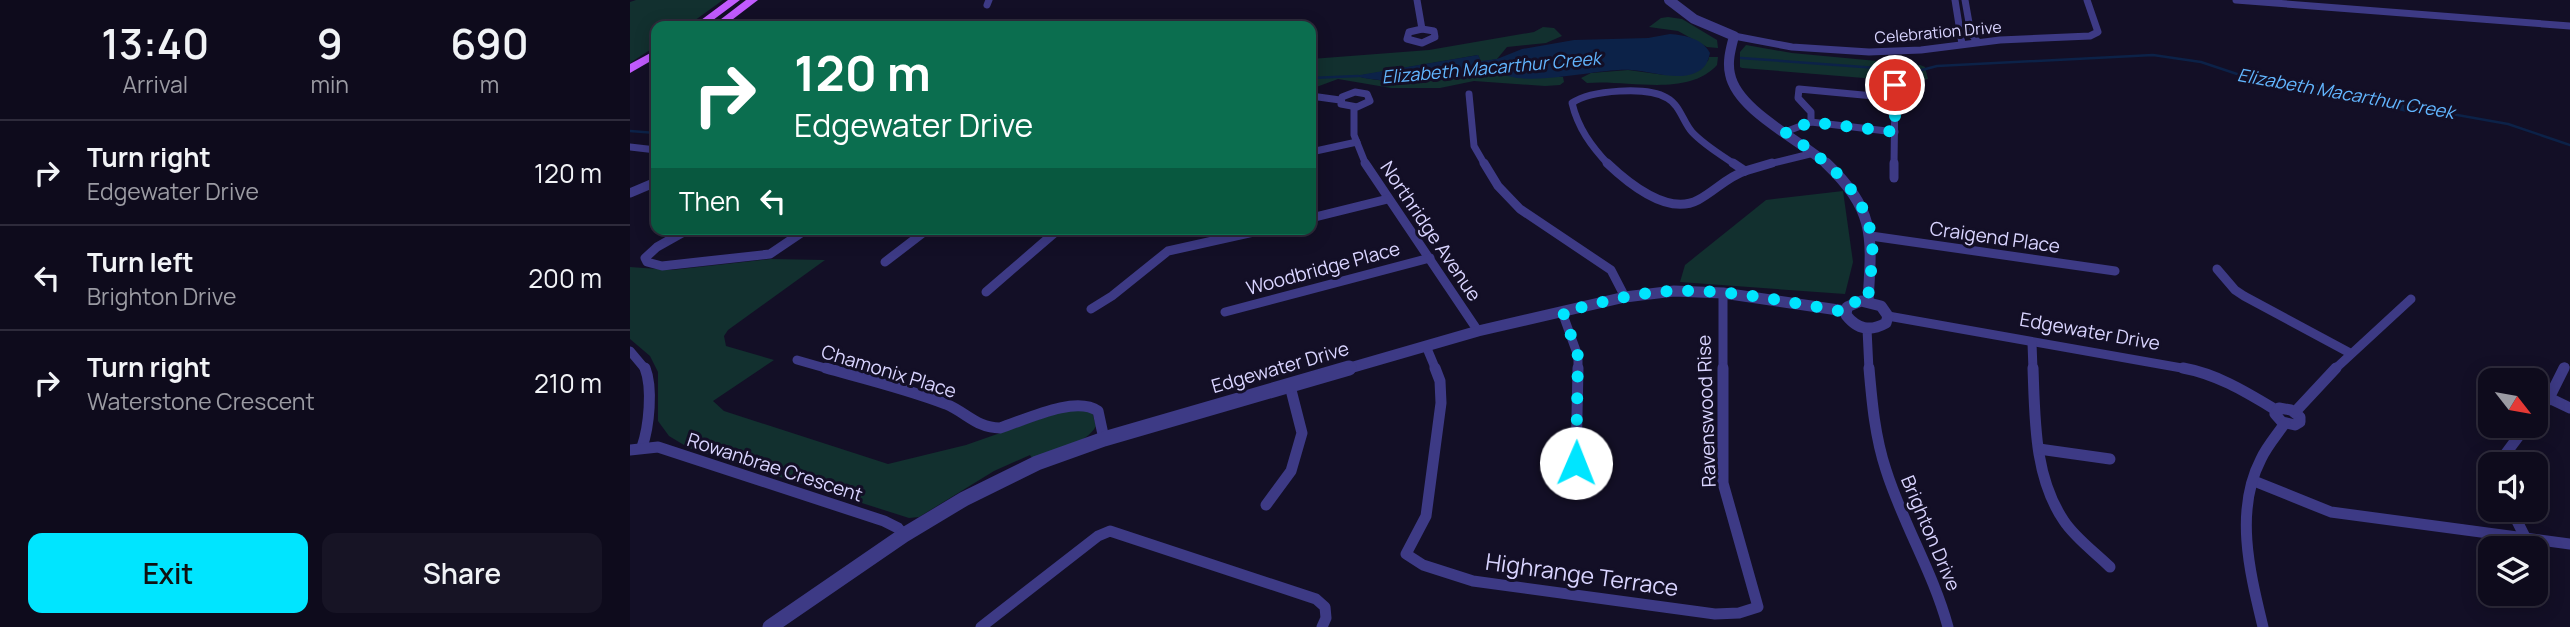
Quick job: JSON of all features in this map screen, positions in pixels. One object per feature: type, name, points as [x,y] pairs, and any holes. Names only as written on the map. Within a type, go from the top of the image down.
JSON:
[{"type":"main road","points":[[705,21],[735,0]]},
{"type":"main road","points":[[724,21],[753,0]]},
{"type":"main road","points":[[630,69],[651,56]]},
{"type":"main road","points":[[630,81],[651,69]]},
{"type":"street","points":[[1417,0],[1422,29]]},
{"type":"street","name":"Celebration Drive","points":[[1669,0],[1694,19],[1734,36],[1772,45],[1855,52],[1921,50],[1978,42],[2095,35],[2098,32],[2087,0]]},
{"type":"street","points":[[1955,0],[1962,44]]},
{"type":"street","points":[[1965,0],[1971,34],[1978,42]]},
{"type":"street","points":[[2236,0],[2570,26]]},
{"type":"street","points":[[2339,0],[2345,9]]},
{"type":"street","points":[[1734,36],[1729,57],[1731,81],[1743,100],[1814,153],[1849,187],[1864,212],[1871,236],[1868,301]]},
{"type":"street","points":[[1894,178],[1895,85]]},
{"type":"street","points":[[1811,122],[1811,112],[1798,98],[1799,89],[1895,97]]},
{"type":"street","name":"Northridge Avenue","points":[[1316,97],[1340,100],[1351,93],[1369,95],[1370,101],[1354,108],[1343,106],[1340,100]]},
{"type":"street","points":[[1745,171],[1696,135],[1672,101],[1665,96],[1650,93],[1593,94],[1583,95],[1573,101],[1572,109],[1577,126],[1602,160],[1642,188],[1679,204],[1697,200],[1724,181],[1745,171],[1814,153]]},
{"type":"street","points":[[1469,94],[1474,146],[1498,186],[1520,209],[1611,270],[1625,297]]},
{"type":"street","name":"Northridge Avenue","points":[[1354,108],[1357,142],[1362,159],[1478,331]]},
{"type":"street","points":[[1785,132],[1811,122],[1895,132]]},
{"type":"street","points":[[1316,151],[1357,142]]},
{"type":"street","points":[[630,146],[651,149]]},
{"type":"street","points":[[630,194],[651,184]]},
{"type":"street","points":[[1316,217],[1388,199]]},
{"type":"street","points":[[678,235],[657,247],[645,258],[647,262],[662,266],[765,255],[797,235]]},
{"type":"street","points":[[885,262],[920,235]]},
{"type":"street","points":[[986,292],[1052,235]]},
{"type":"street","points":[[1091,309],[1112,296],[1168,251],[1240,235]]},
{"type":"street","name":"Craigend Place","points":[[1871,236],[2115,271]]},
{"type":"street","name":"Woodbridge Place","points":[[1225,312],[1430,258]]},
{"type":"street","points":[[2217,269],[2235,290],[2244,296],[2350,353]]},
{"type":"street","name":"Edgewater Drive","points":[[770,627],[904,535],[997,481],[1104,439],[1478,331],[1625,297],[1674,291],[1723,293],[1845,312]]},
{"type":"street","name":"Ravenswood Rise","points":[[1723,293],[1723,483],[1758,607]]},
{"type":"street","points":[[2295,412],[2350,353],[2412,299]]},
{"type":"street","points":[[1868,301],[1879,305],[1888,316],[1883,326],[1867,329],[1852,323],[1845,312],[1855,302],[1868,301]]},
{"type":"street","points":[[1563,312],[1578,356],[1576,463]]},
{"type":"street","name":"Edgewater Drive","points":[[1888,316],[2199,371],[2234,385],[2276,410]]},
{"type":"street","name":"Brighton Drive","points":[[1867,329],[1875,425],[1890,485],[1938,592],[1948,627]]},
{"type":"street","points":[[2032,343],[2039,449],[2044,480],[2064,521],[2110,567]]},
{"type":"street","name":"Highrange Terrace","points":[[1426,346],[1440,381],[1441,403],[1426,516],[1406,554],[1416,563],[1431,570],[1482,583],[1715,614],[1739,613],[1758,607]]},
{"type":"street","points":[[630,351],[642,362],[650,380],[649,427],[636,448]]},
{"type":"street","name":"Chamonix Place","points":[[796,360],[950,405],[974,424],[989,429],[1000,428],[1074,404],[1084,404],[1098,411],[1104,439]]},
{"type":"street","points":[[2565,367],[2549,398],[2570,408]]},
{"type":"street","points":[[1266,505],[1291,471],[1303,433],[1290,386]]},
{"type":"street","points":[[2287,408],[2300,417],[2300,422],[2295,425],[2285,423],[2276,417],[2276,410],[2287,408]]},
{"type":"street","points":[[2263,627],[2249,563],[2247,505],[2259,461],[2285,423]]},
{"type":"street","name":"Rowanbrae Crescent","points":[[636,448],[658,447],[884,521],[898,528],[904,535]]},
{"type":"street","points":[[2039,449],[2110,459]]},
{"type":"street","points":[[2254,481],[2331,512],[2517,536]]},
{"type":"street","points":[[981,627],[1098,536],[1110,531],[1315,599],[1325,607],[1326,618],[1322,627]]},
{"type":"street","points":[[2548,541],[2570,544]]},
{"type":"green space","points":[[723,0],[694,21],[651,21],[651,49],[630,63],[630,2]]},
{"type":"green space","points":[[1661,18],[1682,19],[1717,40],[1718,48],[1707,47],[1678,31],[1649,27]]},
{"type":"green space","points":[[1543,27],[1554,28],[1562,36],[1546,43],[1507,47],[1497,59],[1481,62],[1478,55],[1357,76],[1385,81],[1416,81],[1506,72],[1563,77],[1564,82],[1560,85],[1474,81],[1440,88],[1391,88],[1338,79],[1316,87],[1316,59],[1429,50],[1534,32]]},
{"type":"green space","points":[[1746,45],[1792,53],[1920,65],[1925,67],[1928,79],[1913,82],[1742,68],[1740,52]]},
{"type":"green space","points":[[1709,57],[1718,57],[1717,65],[1704,75],[1673,84],[1587,83],[1581,78],[1591,73],[1628,70],[1665,75],[1708,61]]},
{"type":"green space","points":[[1843,191],[1853,262],[1845,294],[1680,282],[1685,265],[1766,200]]},
{"type":"green space","points":[[771,259],[825,260],[728,330],[724,336],[726,346],[774,360],[713,401],[724,411],[888,464],[966,445],[1071,408],[1092,412],[1096,426],[1077,443],[1032,458],[1030,455],[994,471],[919,517],[909,518],[689,448],[669,436],[658,421],[658,372],[650,356],[630,339],[630,267],[672,270]]},
{"type":"water","points":[[1682,35],[1703,44],[1710,53],[1704,67],[1695,73],[1679,76],[1616,70],[1542,79],[1525,79],[1497,71],[1484,72],[1476,77],[1415,81],[1354,76],[1478,55],[1481,61],[1497,59],[1522,49],[1574,40],[1648,38]]},
{"type":"water","points":[[2313,84],[2388,96],[2398,99],[2411,113],[2319,93]]},
{"type":"waterway","name":"Elizabeth Macarthur Creek","points":[[1741,58],[1918,71],[1937,66],[2153,55],[2201,62],[2246,77]]},
{"type":"waterway","name":"Elizabeth Macarthur Creek","points":[[1316,78],[1358,76]]},
{"type":"waterway","name":"Elizabeth Macarthur Creek","points":[[2270,82],[2318,91]]},
{"type":"waterway","name":"Elizabeth Macarthur Creek","points":[[2401,105],[2508,124],[2570,145]]},
{"type":"waterway","name":"Elizabeth Macarthur Creek","points":[[630,131],[651,133]]},
{"type":"route","points":[[1576,463],[1578,356],[1563,312],[1625,297],[1674,291],[1763,297],[1845,312],[1850,304],[1868,301],[1872,252],[1871,236],[1864,212],[1841,177],[1785,132],[1811,122],[1895,132],[1895,85]]}]
